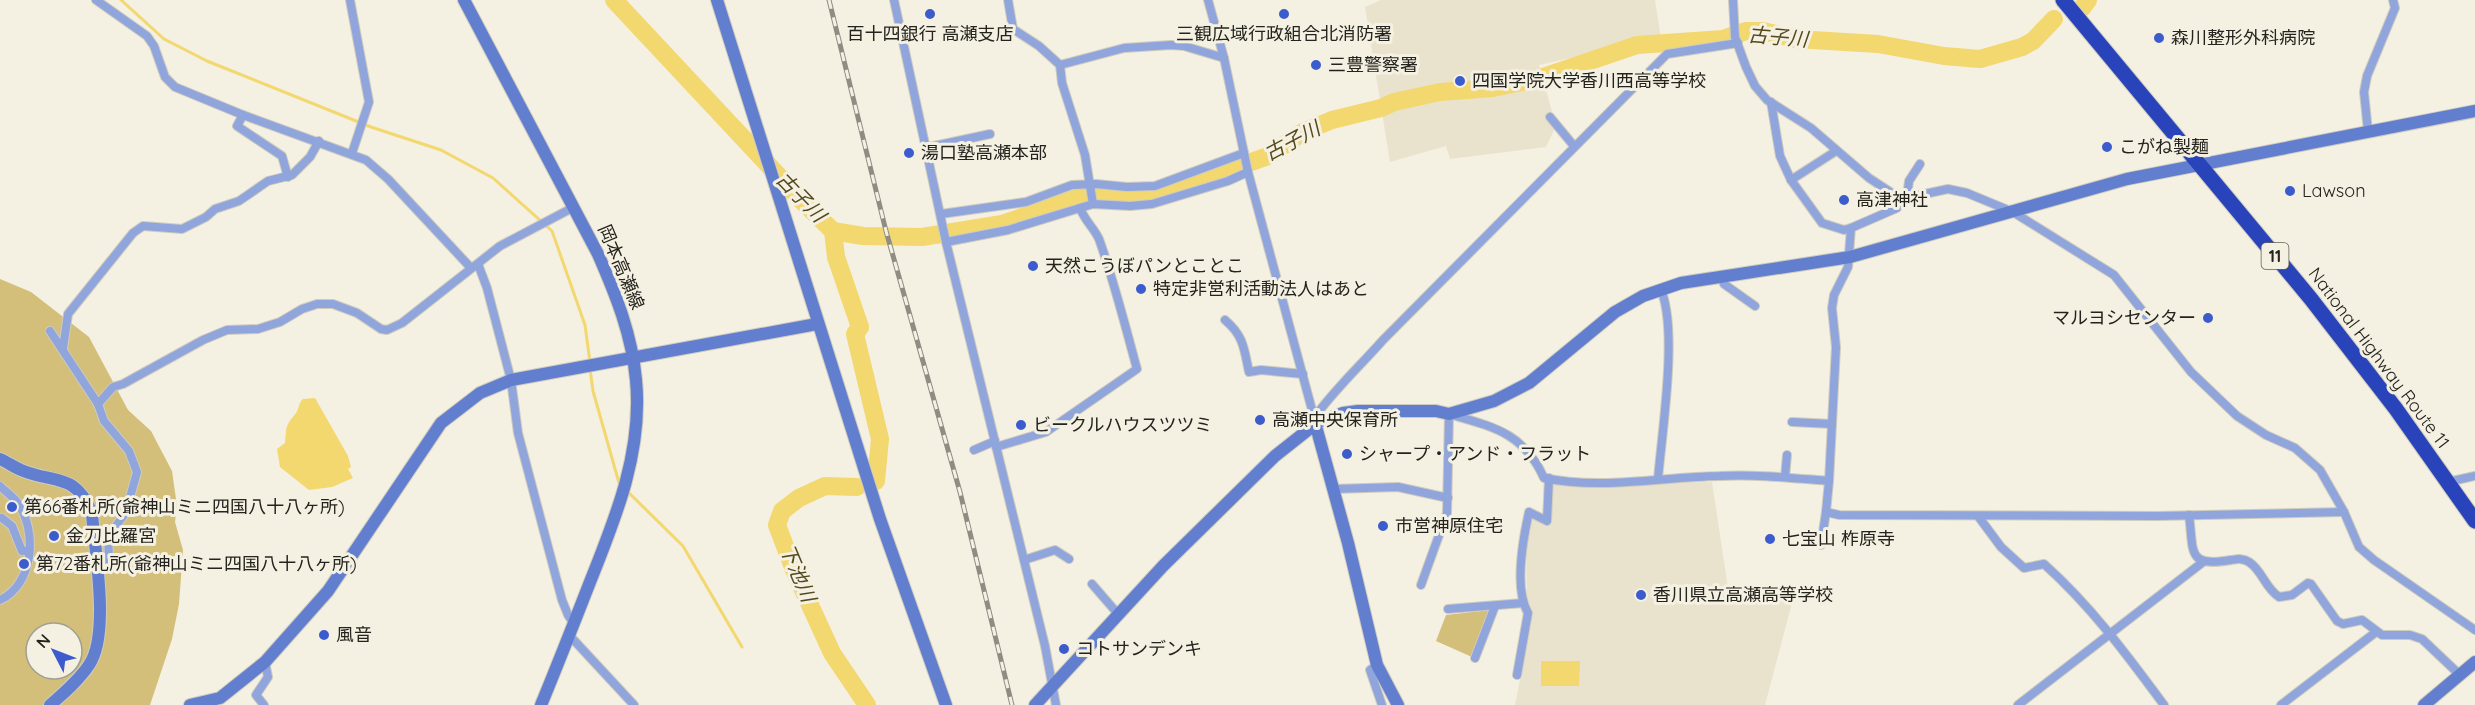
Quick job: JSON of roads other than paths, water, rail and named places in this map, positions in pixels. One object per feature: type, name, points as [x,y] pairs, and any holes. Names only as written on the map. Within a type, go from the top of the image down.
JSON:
[{"type":"highway","name":"National Highway Route 11","points":[[2063,0],[2311,299],[2396,409],[2475,521]]},
{"type":"street","points":[[96,0],[147,36],[154,46],[165,77],[175,87],[243,115],[366,160],[475,266],[487,288],[511,380],[518,433],[529,478],[572,630],[634,705]]},
{"type":"street","points":[[350,0],[369,102],[352,153]]},
{"type":"street","name":"岡本高瀬線","points":[[464,0],[574,207],[616,293],[626,325],[633,360],[637,410],[633,457],[611,530],[542,705]]},
{"type":"street","points":[[717,0],[880,519],[946,705]]},
{"type":"street","points":[[894,0],[946,242],[1045,646],[1056,705]]},
{"type":"street","points":[[1008,0],[1013,29],[1039,46],[1060,65],[1062,83],[1084,155],[1093,201]]},
{"type":"street","points":[[1208,0],[1224,58],[1248,172],[1303,374],[1377,665],[1398,705]]},
{"type":"street","points":[[1733,0],[1738,43],[1746,67],[1755,86],[1771,102],[1811,128],[1869,178],[1904,198],[1948,189],[1967,193],[2013,212],[2114,275],[2191,372],[2237,416],[2266,435],[2295,448],[2320,470],[2344,512],[2359,547],[2374,560],[2475,630]]},
{"type":"street","points":[[2368,131],[2364,92],[2367,76],[2395,8],[2393,0]]},
{"type":"street","points":[[1316,424],[1328,398],[1348,380],[1383,340],[1667,54],[1738,43]]},
{"type":"street","points":[[1060,65],[1124,48],[1171,45],[1184,46],[1224,58]]},
{"type":"street","points":[[1771,102],[1780,156],[1791,180],[1822,223],[1844,230],[1897,208],[1904,198],[1909,181],[1920,164]]},
{"type":"street","points":[[1449,414],[1494,401],[1529,383],[1616,312],[1643,296],[1681,283],[1850,257],[2127,179],[2475,111]]},
{"type":"street","points":[[243,115],[237,126],[282,156],[288,177]]},
{"type":"street","points":[[1550,117],[1574,146]]},
{"type":"street","points":[[925,148],[990,134]]},
{"type":"street","points":[[63,348],[68,314],[133,233],[143,226],[182,229],[206,217],[215,209],[239,201],[268,181],[288,177],[310,157],[319,141]]},
{"type":"street","points":[[1791,180],[1836,151]]},
{"type":"street","points":[[941,214],[1026,202],[1072,185],[1089,184],[1127,188],[1155,186],[1244,153]]},
{"type":"street","points":[[946,242],[1008,230],[1080,208],[1093,201],[1130,206],[1152,204],[1228,181],[1248,172]]},
{"type":"street","points":[[98,404],[113,387],[123,384],[203,340],[227,330],[258,329],[280,322],[302,309],[317,304],[333,304],[357,313],[381,329],[387,330],[402,323],[500,246],[574,207]]},
{"type":"street","points":[[974,450],[1046,432],[1137,369],[1098,236],[1084,220],[1080,208]]},
{"type":"street","points":[[1821,544],[1829,481],[1836,347],[1832,308],[1834,295],[1848,267],[1851,228]]},
{"type":"street","points":[[1722,278],[1724,284],[1755,306]]},
{"type":"street","points":[[1658,479],[1668,375],[1667,304],[1661,290]]},
{"type":"street","points":[[1225,320],[1236,329],[1243,341],[1249,372],[1261,370],[1303,374]]},
{"type":"street","points":[[190,705],[220,698],[265,662],[328,591],[441,423],[480,393],[511,380],[633,360],[818,324]]},
{"type":"street","points":[[50,331],[98,404],[104,421],[129,451],[137,472],[126,512],[108,537],[109,557],[97,574]]},
{"type":"street","points":[[1035,705],[1118,614],[1255,476],[1293,441],[1316,424],[1343,413],[1436,411],[1498,428],[1528,450],[1544,477],[1557,481],[1612,482],[1720,476],[1785,477],[1829,481]]},
{"type":"street","points":[[1421,585],[1447,513],[1449,414]]},
{"type":"street","points":[[1792,422],[1832,424]]},
{"type":"street","points":[[1785,477],[1787,454]]},
{"type":"street","points":[[0,459],[22,471],[66,481],[86,499],[92,514],[101,626],[98,649],[90,665],[50,705]]},
{"type":"street","points":[[2448,483],[2475,476]]},
{"type":"street","points":[[1517,675],[1528,613],[1522,603],[1522,543],[1529,512],[1547,521],[1549,478]]},
{"type":"street","points":[[0,486],[18,504],[29,531],[30,552],[23,580],[11,595],[0,600]]},
{"type":"street","points":[[1333,489],[1398,487],[1448,498]]},
{"type":"street","points":[[1826,512],[1839,515],[1978,516],[2344,512]]},
{"type":"street","points":[[2189,514],[2194,553],[2203,562],[2212,563],[2242,558],[2247,560],[2267,586],[2279,597],[2292,595],[2308,583],[2311,584],[2337,621],[2343,624],[2362,620],[2376,632],[2386,636],[2410,635],[2422,639],[2461,676]]},
{"type":"street","points":[[1978,516],[2001,547],[2024,568],[2044,564],[2067,584],[2110,632],[2164,705]]},
{"type":"street","points":[[2,518],[12,526],[22,551],[30,552]]},
{"type":"street","points":[[1024,560],[1055,550],[1069,559]]},
{"type":"street","points":[[2018,705],[2203,562]]},
{"type":"street","points":[[1092,584],[1118,614]]},
{"type":"street","points":[[1448,609],[1522,603]]},
{"type":"street","points":[[1475,658],[1495,606]]},
{"type":"street","points":[[2281,705],[2376,632]]},
{"type":"street","points":[[264,705],[256,696],[268,677],[265,662]]},
{"type":"street","points":[[2424,705],[2475,662]]},
{"type":"street","points":[[1377,665],[1370,670],[1382,705]]},
{"type":"waterway","points":[[121,0],[164,39],[207,61],[371,127],[441,150],[493,178],[552,231],[585,325],[590,362]]},
{"type":"waterway","name":"古子川","points":[[614,0],[802,201],[833,231],[863,236],[922,237],[1002,224],[1074,199],[1104,194],[1143,196],[1173,190],[1268,156],[1303,132],[1332,120],[1381,108],[1394,102],[1440,92],[1493,88],[1540,78],[1637,45],[1723,39],[1746,31],[1763,31],[1796,39],[1878,44],[1944,56],[1980,59],[2022,47],[2033,41],[2054,19]]},
{"type":"waterway","name":"古子川","points":[[2082,8],[2088,0]]},
{"type":"waterway","name":"下池川","points":[[833,231],[836,257],[860,327],[855,334],[880,439],[876,481]]},
{"type":"waterway","points":[[590,369],[593,391],[619,483],[622,486]]},
{"type":"waterway","name":"下池川","points":[[857,487],[825,486],[799,498],[782,511],[777,525],[794,570],[832,653],[867,705]]},
{"type":"waterway","points":[[627,491],[683,546],[742,647]]},
{"type":"railway","points":[[829,0],[886,231],[960,492],[1012,705]]},
{"type":"place","name":"百十四銀行 高瀬支店","points":[[930,14]]},
{"type":"place","name":"三観広域行政組合北消防署","points":[[1284,14]]},
{"type":"place","name":"森川整形外科病院","points":[[2159,38]]},
{"type":"place","name":"三豊警察署","points":[[1316,65]]},
{"type":"place","name":"四国学院大学香川西高等学校","points":[[1460,81]]},
{"type":"place","name":"こがね製麺","points":[[2107,147]]},
{"type":"place","name":"湯口塾高瀬本部","points":[[909,153]]},
{"type":"place","name":"Lawson","points":[[2290,191]]},
{"type":"place","name":"高津神社","points":[[1844,200]]},
{"type":"place","name":"天然こうぼパンとことこ","points":[[1033,266]]},
{"type":"place","name":"特定非営利活動法人はあと","points":[[1141,289]]},
{"type":"place","name":"マルヨシセンター","points":[[2208,318]]},
{"type":"place","name":"高瀬中央保育所","points":[[1260,420]]},
{"type":"place","name":"ビークルハウスツツミ","points":[[1021,425]]},
{"type":"place","name":"シャープ・アンド・フラット","points":[[1347,454]]},
{"type":"place","name":"第66番札所(爺神山ミニ四国八十八ヶ所)","points":[[12,507]]},
{"type":"place","name":"市営神原住宅","points":[[1383,526]]},
{"type":"place","name":"金刀比羅宮","points":[[54,536]]},
{"type":"place","name":"七宝山 柞原寺","points":[[1770,539]]},
{"type":"place","name":"第72番札所(爺神山ミニ四国八十八ヶ所)","points":[[24,564]]},
{"type":"place","name":"香川県立高瀬高等学校","points":[[1641,595]]},
{"type":"place","name":"風音","points":[[324,635]]},
{"type":"place","name":"コトサンデンキ","points":[[1064,649]]}]
